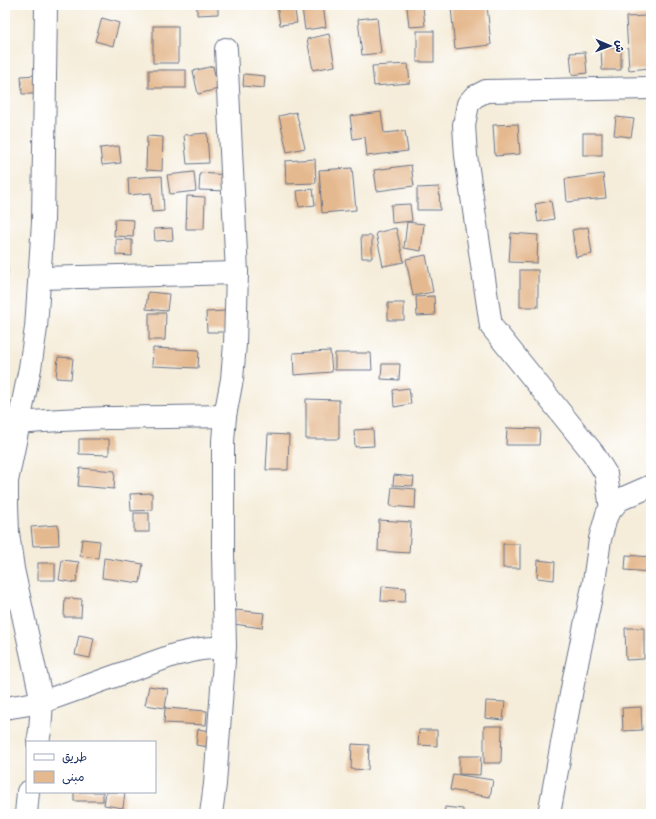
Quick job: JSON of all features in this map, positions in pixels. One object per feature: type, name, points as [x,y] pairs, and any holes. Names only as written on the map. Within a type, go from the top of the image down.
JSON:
[{"type":"street","points":[[38,741],[42,702],[13,569],[8,533],[6,481],[19,423],[36,328],[43,222],[46,5]]},
{"type":"street","points":[[210,814],[215,784],[225,647],[222,554],[223,441],[232,379],[235,344],[237,273],[226,49]]},
{"type":"street","points":[[611,509],[606,474],[593,453],[491,326],[466,156],[464,125],[468,104],[474,97],[486,91],[651,88]]},
{"type":"street","points":[[40,278],[237,273]]},
{"type":"street","points":[[19,423],[60,419],[226,416]]},
{"type":"street","points":[[549,814],[574,678],[594,582],[600,539],[607,514],[619,500],[651,486]]},
{"type":"street","points":[[5,708],[42,702],[174,655],[201,649],[225,647]]},
{"type":"street","points":[[26,814],[28,793]]},
{"type":"building","points":[[197,5],[218,5],[218,14],[197,15]]},
{"type":"building","points":[[277,5],[294,5],[297,23],[280,25]]},
{"type":"building","points":[[323,5],[326,27],[305,30],[302,8]]},
{"type":"building","points":[[487,5],[491,45],[455,49],[451,7]]},
{"type":"building","points":[[423,6],[425,26],[409,27],[407,7]]},
{"type":"building","points":[[647,16],[650,68],[629,70],[626,17]]},
{"type":"building","points":[[377,17],[381,53],[362,55],[358,19]]},
{"type":"building","points":[[102,18],[119,23],[113,46],[95,41]]},
{"type":"building","points":[[153,26],[178,26],[178,63],[153,63]]},
{"type":"building","points":[[417,31],[434,31],[434,62],[417,62]]},
{"type":"building","points":[[329,34],[335,66],[313,70],[307,39]]},
{"type":"building","points":[[601,48],[621,48],[621,70],[602,70]]},
{"type":"building","points":[[585,52],[587,73],[572,75],[570,53]]},
{"type":"building","points":[[408,64],[410,83],[374,86],[372,66]]},
{"type":"building","points":[[213,66],[218,89],[198,94],[193,71]]},
{"type":"building","points":[[149,70],[186,70],[186,88],[149,88]]},
{"type":"building","points":[[244,74],[265,76],[264,88],[243,86]]},
{"type":"building","points":[[37,75],[38,94],[22,94],[21,76]]},
{"type":"building","points":[[296,112],[305,148],[287,152],[279,116]]},
{"type":"building","points":[[381,112],[384,133],[405,131],[408,151],[367,156],[365,137],[353,139],[350,116]]},
{"type":"building","points":[[616,117],[634,119],[631,137],[614,135]]},
{"type":"building","points":[[518,124],[520,154],[495,156],[493,125]]},
{"type":"building","points":[[207,133],[209,163],[187,164],[184,135]]},
{"type":"building","points":[[583,133],[602,133],[602,155],[583,155]]},
{"type":"building","points":[[147,136],[163,137],[162,171],[146,170]]},
{"type":"building","points":[[119,146],[121,163],[102,165],[100,148]]},
{"type":"building","points":[[315,159],[316,183],[286,184],[285,161]]},
{"type":"building","points":[[411,165],[414,186],[377,191],[374,170]]},
{"type":"building","points":[[352,168],[356,210],[322,213],[319,170]]},
{"type":"building","points":[[194,172],[196,191],[170,194],[167,175]]},
{"type":"building","points":[[200,173],[228,175],[227,191],[199,190]]},
{"type":"building","points":[[603,174],[606,198],[567,202],[565,179]]},
{"type":"building","points":[[162,176],[164,211],[152,212],[151,193],[129,195],[128,178]]},
{"type":"building","points":[[439,187],[440,210],[417,210],[417,188]]},
{"type":"building","points":[[313,189],[315,205],[299,207],[297,191]]},
{"type":"building","points":[[187,196],[205,197],[204,229],[186,229]]},
{"type":"building","points":[[551,201],[554,219],[538,222],[535,204]]},
{"type":"building","points":[[410,204],[412,221],[392,223],[391,205]]},
{"type":"building","points":[[115,219],[134,220],[133,237],[114,236]]},
{"type":"building","points":[[407,222],[424,224],[421,251],[404,248]]},
{"type":"building","points":[[588,227],[592,254],[576,257],[572,230]]},
{"type":"building","points":[[172,228],[173,240],[155,241],[154,229]]},
{"type":"building","points":[[396,228],[404,262],[383,266],[376,233]]},
{"type":"building","points":[[511,233],[538,235],[537,263],[509,262]]},
{"type":"building","points":[[361,236],[372,236],[372,258],[362,258]]},
{"type":"building","points":[[116,239],[132,240],[132,256],[116,255]]},
{"type":"building","points":[[426,255],[433,292],[413,296],[406,259]]},
{"type":"building","points":[[5,257],[7,257],[8,274],[5,274]]},
{"type":"building","points":[[520,270],[538,270],[538,307],[520,307]]},
{"type":"building","points":[[148,292],[169,294],[167,311],[146,309]]},
{"type":"building","points":[[434,296],[435,315],[417,316],[416,297]]},
{"type":"building","points":[[388,303],[404,303],[404,320],[388,320]]},
{"type":"building","points":[[225,311],[225,332],[207,332],[206,312]]},
{"type":"building","points":[[149,313],[166,313],[165,340],[149,340]]},
{"type":"building","points":[[153,348],[199,350],[198,368],[152,366]]},
{"type":"building","points":[[330,351],[332,372],[294,375],[293,353]]},
{"type":"building","points":[[335,353],[371,353],[372,370],[335,370]]},
{"type":"building","points":[[58,357],[73,358],[71,379],[56,378]]},
{"type":"building","points":[[382,364],[400,364],[399,380],[381,379]]},
{"type":"building","points":[[409,388],[411,404],[394,407],[393,390]]},
{"type":"building","points":[[306,399],[339,400],[339,439],[306,439]]},
{"type":"building","points":[[507,428],[540,429],[539,445],[506,445]]},
{"type":"building","points":[[373,429],[374,446],[355,447],[354,430]]},
{"type":"building","points":[[268,434],[289,435],[288,470],[266,470]]},
{"type":"building","points":[[79,439],[109,439],[109,455],[79,454]]},
{"type":"building","points":[[80,468],[115,471],[114,489],[78,486]]},
{"type":"building","points":[[394,475],[414,477],[413,486],[393,485]]},
{"type":"building","points":[[392,487],[416,489],[415,508],[390,506]]},
{"type":"building","points":[[152,493],[152,510],[131,511],[130,494]]},
{"type":"building","points":[[134,513],[149,513],[149,532],[134,532]]},
{"type":"building","points":[[379,520],[411,522],[409,553],[378,551]]},
{"type":"building","points":[[58,525],[59,545],[33,546],[31,527]]},
{"type":"building","points":[[82,539],[100,541],[98,558],[80,556]]},
{"type":"building","points":[[503,544],[520,544],[520,568],[503,568]]},
{"type":"building","points":[[626,555],[651,557],[651,572],[625,570]]},
{"type":"building","points":[[104,558],[143,564],[140,583],[102,578]]},
{"type":"building","points":[[62,560],[79,562],[76,583],[59,580]]},
{"type":"building","points":[[538,560],[555,562],[554,580],[537,578]]},
{"type":"building","points":[[38,563],[55,563],[55,580],[38,580]]},
{"type":"building","points":[[382,586],[406,588],[405,602],[381,601]]},
{"type":"building","points":[[65,598],[82,599],[81,617],[64,617]]},
{"type":"building","points":[[236,610],[264,613],[262,628],[234,624]]},
{"type":"building","points":[[625,628],[644,628],[644,659],[626,660]]},
{"type":"building","points":[[79,635],[94,638],[90,658],[75,655]]},
{"type":"building","points":[[149,686],[168,689],[165,708],[145,705]]},
{"type":"building","points":[[486,701],[505,702],[503,720],[485,718]]},
{"type":"building","points":[[641,707],[642,730],[623,731],[622,708]]},
{"type":"building","points":[[165,708],[207,711],[206,725],[164,723]]},
{"type":"building","points":[[484,726],[502,726],[501,763],[484,763]]},
{"type":"building","points":[[649,728],[651,728],[651,741],[648,741]]},
{"type":"building","points":[[198,729],[217,732],[215,748],[196,745]]},
{"type":"building","points":[[419,730],[437,730],[437,746],[418,745]]},
{"type":"building","points":[[352,744],[369,745],[368,770],[351,769]]},
{"type":"building","points":[[459,756],[481,756],[480,775],[459,774]]},
{"type":"building","points":[[453,774],[493,780],[490,797],[450,790]]},
{"type":"building","points":[[74,793],[103,793],[103,801],[74,801]]},
{"type":"building","points":[[106,793],[125,793],[123,808],[104,805]]},
{"type":"building","points":[[445,807],[463,809],[463,814],[444,814]]}]
